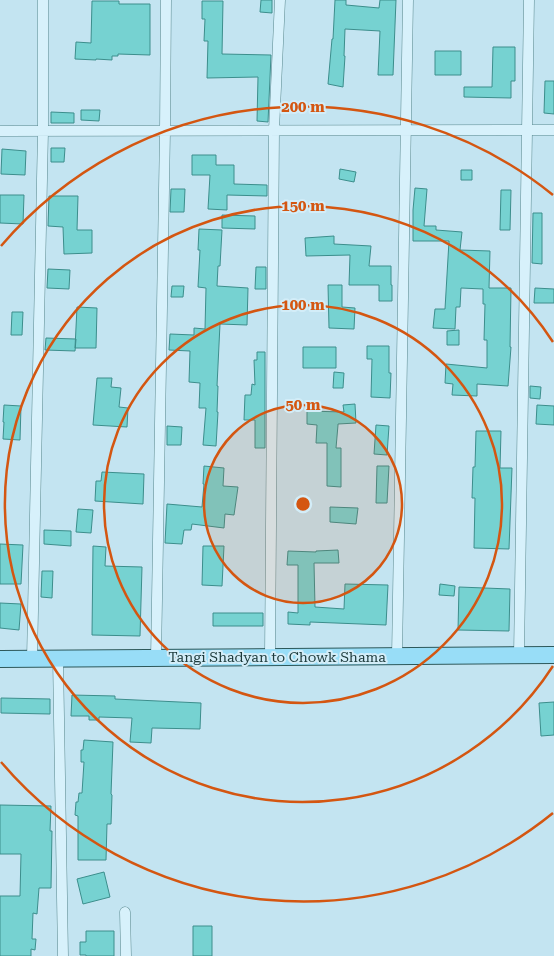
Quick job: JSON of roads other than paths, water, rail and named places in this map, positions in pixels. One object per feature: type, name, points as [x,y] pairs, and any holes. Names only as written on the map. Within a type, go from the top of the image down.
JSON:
[{"type":"main road","name":"Tangi Shadyan to Chowk Shama","points":[[0,659],[554,655]]},
{"type":"street","points":[[32,659],[44,0]]},
{"type":"street","points":[[156,658],[166,0]]},
{"type":"street","points":[[270,657],[274,130],[280,0]]},
{"type":"street","points":[[397,656],[408,0]]},
{"type":"street","points":[[519,655],[529,0]]},
{"type":"street","points":[[0,131],[554,130]]},
{"type":"street","points":[[58,658],[63,956]]},
{"type":"street","points":[[125,912],[126,956]]}]
